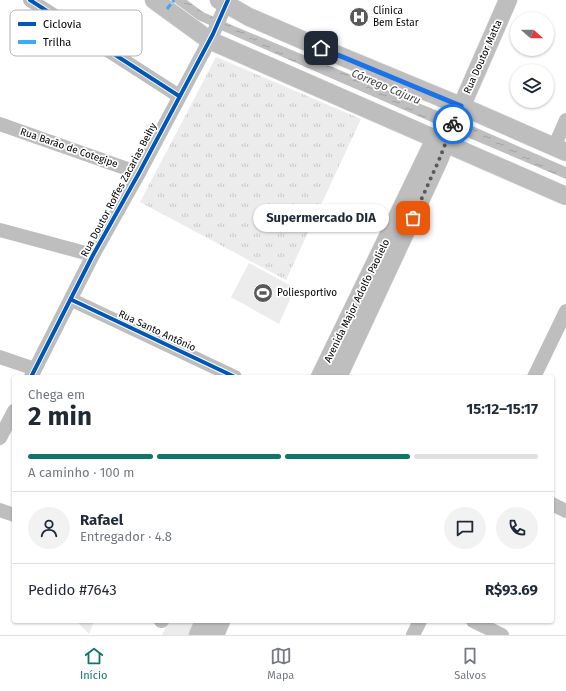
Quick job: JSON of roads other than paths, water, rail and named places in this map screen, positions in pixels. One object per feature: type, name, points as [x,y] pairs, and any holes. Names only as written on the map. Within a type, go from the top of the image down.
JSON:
[{"type":"main road","points":[[154,0],[211,37],[443,138],[566,196]]},
{"type":"main road","name":"Rua Doutor Matta","points":[[443,138],[459,109],[508,0]]},
{"type":"main road","points":[[224,4],[249,17],[459,109],[560,150]]},
{"type":"main road","name":"Avenida Major Adolfo Paolielo","points":[[321,375],[443,138]]},
{"type":"main road","name":"Avenida Major Adolfo Paolielo","points":[[339,375],[439,160],[443,138]]},
{"type":"main road","points":[[198,635],[203,623]]},
{"type":"main road","points":[[215,635],[220,623]]},
{"type":"street","points":[[30,0],[46,10]]},
{"type":"street","name":"Rua Doutor Roffes Zacarias Beihy","points":[[33,373],[72,300],[93,255],[139,173],[211,37],[224,4]]},
{"type":"street","points":[[117,56],[179,96]]},
{"type":"street","points":[[560,150],[566,120]]},
{"type":"street","name":"Rua Barão de Cotegipe","points":[[0,124],[139,173]]},
{"type":"street","points":[[0,230],[93,255]]},
{"type":"street","name":"Rua Santo Antônio","points":[[72,300],[231,375]]},
{"type":"street","points":[[535,375],[566,311]]},
{"type":"street","points":[[0,357],[33,373]]},
{"type":"street","points":[[0,438],[12,415]]},
{"type":"street","points":[[554,505],[566,511]]},
{"type":"street","points":[[0,510],[12,514]]},
{"type":"street","points":[[413,635],[419,623]]},
{"type":"street","points":[[477,623],[502,635]]},
{"type":"water","points":[[171,0],[187,0],[203,12],[234,26],[440,112],[566,167],[566,179],[198,20]]},
{"type":"place","name":"Clínica Bem Estar","points":[[359,17]]},
{"type":"place","name":"Supermercado DIA","points":[[413,218]]},
{"type":"place","name":"Poliesportivo","points":[[263,293]]},
{"type":"water label","name":"Córrego Cajuru","points":[[386,87]]}]
